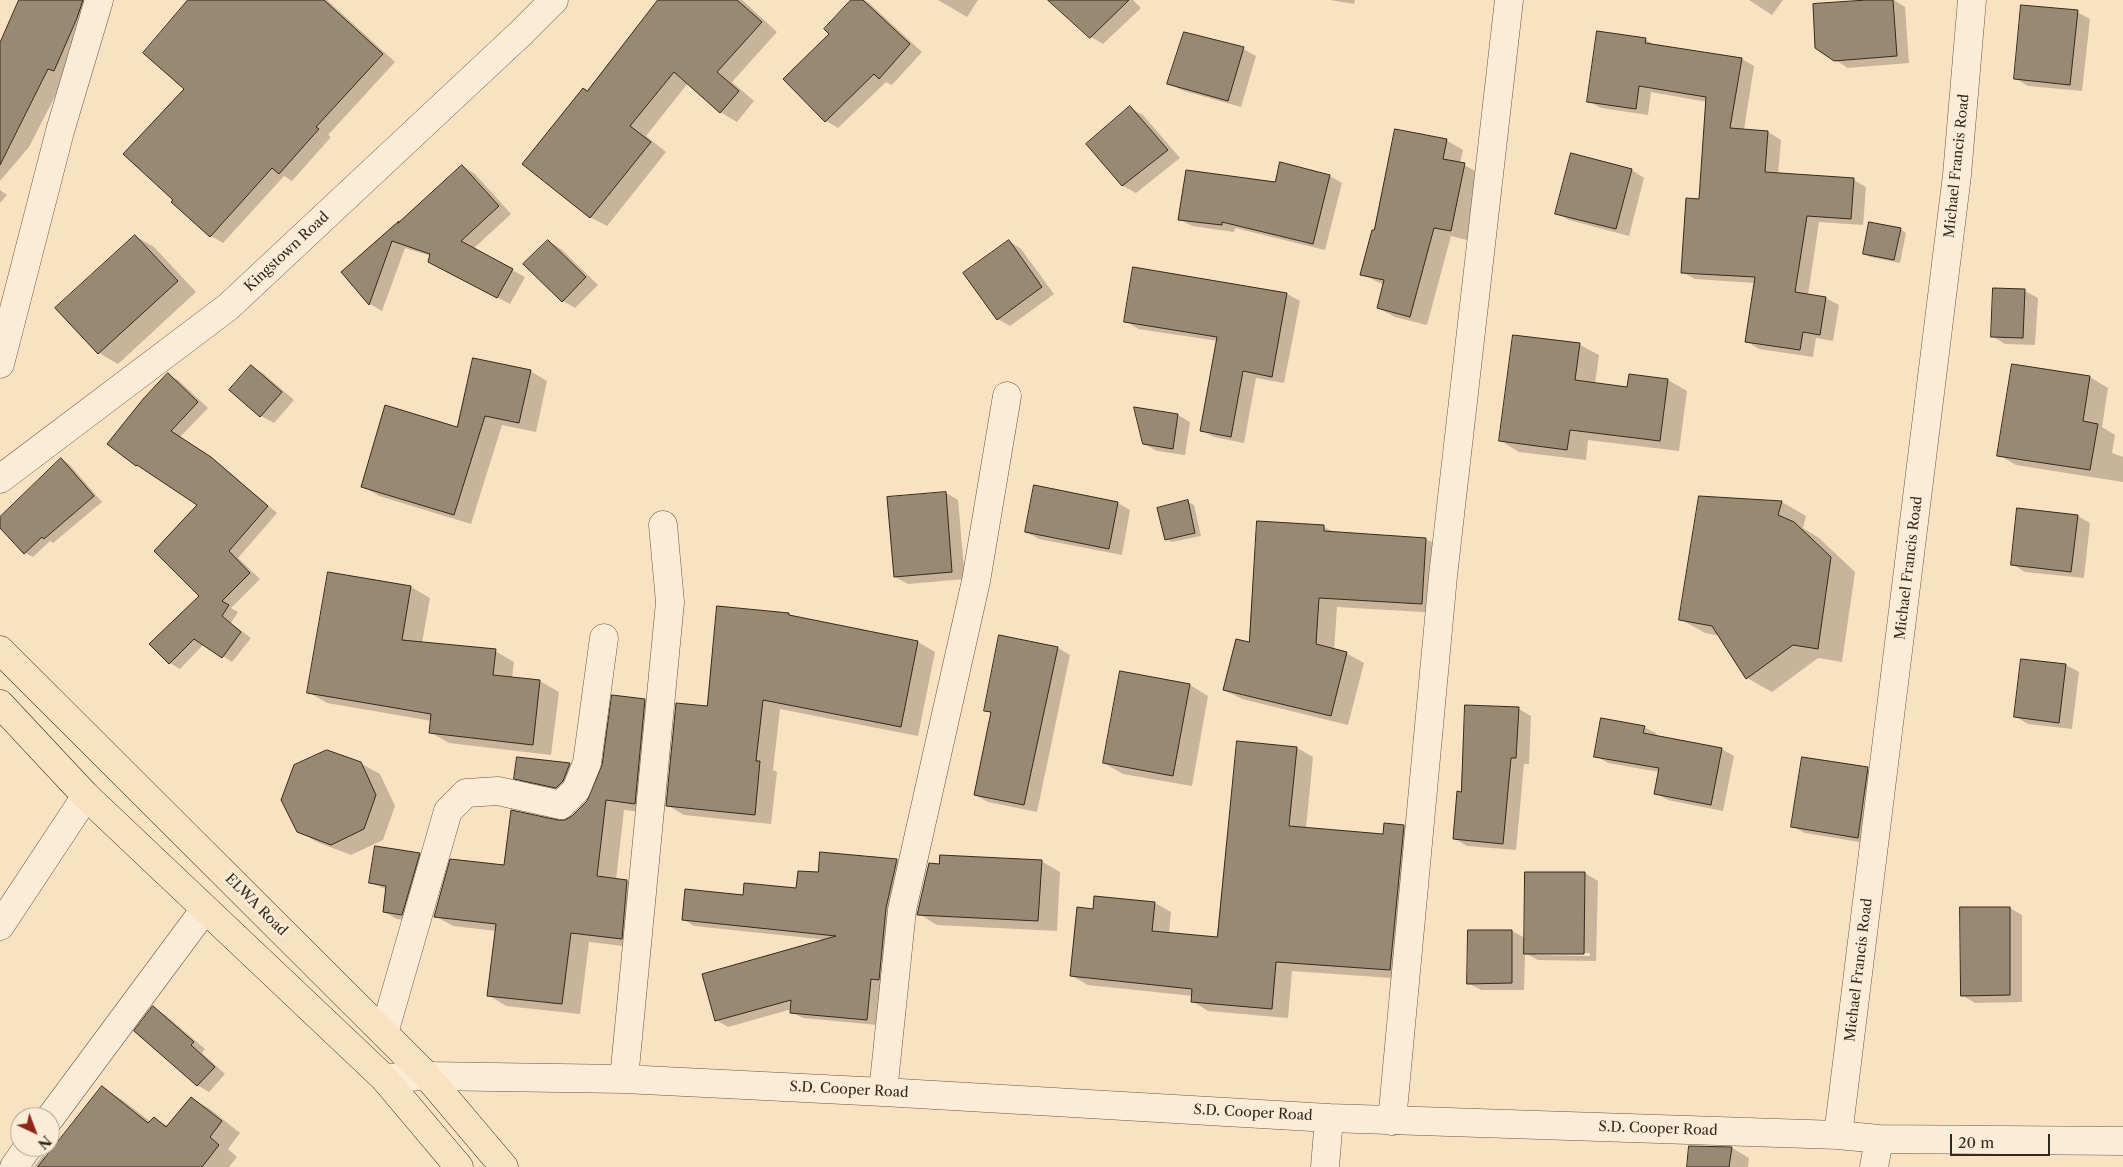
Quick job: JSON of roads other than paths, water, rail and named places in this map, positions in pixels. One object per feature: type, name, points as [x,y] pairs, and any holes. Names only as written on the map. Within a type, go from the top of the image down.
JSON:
[{"type":"main road","name":"ELWA Road","points":[[0,650],[427,1076],[504,1167]]},
{"type":"main road","points":[[0,704],[86,796],[384,1078],[459,1167]]},
{"type":"street","points":[[0,364],[60,132],[99,0]]},
{"type":"street","name":"Kingstown Road","points":[[0,479],[228,307],[487,66],[554,0]]},
{"type":"street","points":[[1392,1120],[1443,576],[1509,0]]},
{"type":"street","name":"Michael Francis Road","points":[[1838,1135],[1957,175],[1972,0]]},
{"type":"street","points":[[884,1092],[902,910],[976,581],[1006,396]]},
{"type":"street","points":[[624,1079],[670,602],[664,525]]},
{"type":"street","points":[[384,1034],[448,811],[466,793],[498,791],[561,805],[576,790],[586,763],[604,638]]},
{"type":"street","points":[[0,926],[86,796]]},
{"type":"street","points":[[58,1107],[205,909]]},
{"type":"street","name":"S.D. Cooper Road","points":[[384,1078],[427,1076],[624,1079],[1329,1118],[1838,1135],[1879,1138],[2123,1141]]},
{"type":"street","points":[[1326,1167],[1329,1118]]},
{"type":"street","points":[[1874,1167],[1879,1138]]}]
